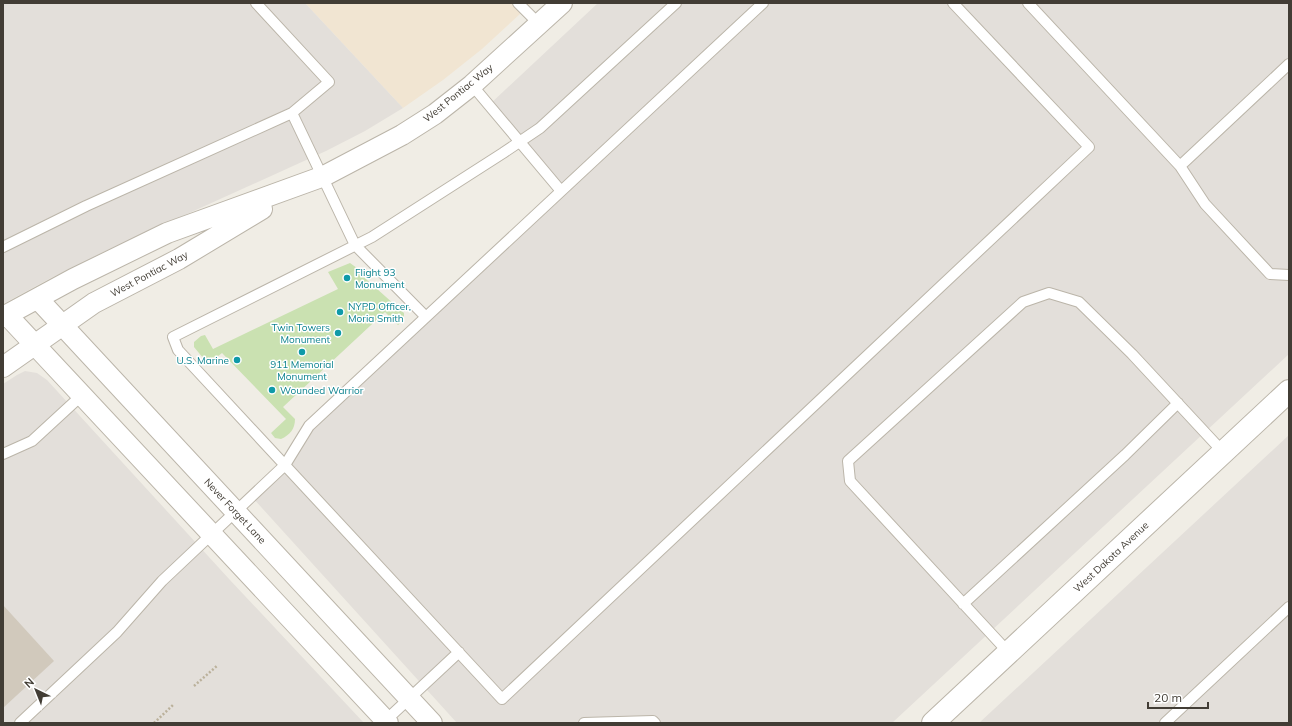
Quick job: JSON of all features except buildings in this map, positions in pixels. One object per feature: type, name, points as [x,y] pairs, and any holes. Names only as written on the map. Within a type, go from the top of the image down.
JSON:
[{"type":"street","name":"West Pontiac Way","points":[[5,316],[73,279],[167,233],[324,176],[402,135],[435,114],[472,85],[562,3]]},
{"type":"street","name":"West Pontiac Way","points":[[3,367],[94,303],[179,259],[299,186]]},
{"type":"street","name":"Never Forget Lane","points":[[38,299],[63,324],[432,723]]},
{"type":"street","points":[[5,316],[212,533],[385,722]]},
{"type":"street","name":"West Dakota Avenue","points":[[933,723],[1289,391]]},
{"type":"lane","points":[[3,247],[86,206],[292,113],[329,82],[256,3]]},
{"type":"lane","points":[[518,3],[539,24]]},
{"type":"lane","points":[[676,3],[540,128],[520,142],[372,237],[173,337],[178,350],[502,699],[1088,147],[953,3]]},
{"type":"lane","points":[[20,723],[117,632],[162,581],[285,465],[309,426],[763,3]]},
{"type":"lane","points":[[1028,3],[1180,166],[1205,204],[1270,274],[1289,276]]},
{"type":"lane","points":[[1180,166],[1289,64]]},
{"type":"lane","points":[[472,85],[562,191]]},
{"type":"lane","points":[[292,113],[324,176],[355,245],[426,317]]},
{"type":"lane","points":[[1009,653],[850,481],[848,461],[1023,302],[1049,293],[1079,302],[1132,354],[1224,452]]},
{"type":"lane","points":[[3,454],[32,440],[82,395]]},
{"type":"lane","points":[[963,604],[1125,456],[1178,403]]},
{"type":"lane","points":[[1165,723],[1289,607]]},
{"type":"lane","points":[[385,722],[459,652]]},
{"type":"lane","points":[[584,723],[653,721],[655,723]]},
{"type":"path","points":[[194,686],[218,664]]},
{"type":"path","points":[[154,723],[174,704]]},
{"type":"shaded area","points":[[3,3],[305,3],[403,108],[365,131],[326,151],[112,248],[49,279],[3,304]]},
{"type":"shaded area","points":[[305,3],[532,3],[482,49],[443,80],[403,108]]},
{"type":"shaded area","points":[[598,3],[1289,3],[1289,354],[892,723],[457,723],[252,497],[309,426],[561,191],[489,105]]},
{"type":"shaded area","points":[[25,371],[37,373],[47,380],[230,580],[364,723],[3,723],[3,384]]},
{"type":"shaded area","points":[[1289,435],[1289,723],[979,723]]},
{"type":"green space","points":[[350,263],[404,313],[404,320],[398,325],[385,312],[283,407],[295,419],[294,426],[289,434],[281,439],[275,438],[271,433],[286,419],[222,353],[208,364],[194,347],[194,342],[201,336],[205,335],[213,349],[338,289],[328,272]]},
{"type":"place","name":"Flight 93 Monument","points":[[347,278]]},
{"type":"place","name":"NYPD Officer, Moria Smith","points":[[340,312]]},
{"type":"place","name":"Twin Towers Monument","points":[[338,333]]},
{"type":"place","name":"911 Memorial Monument","points":[[302,352]]},
{"type":"place","name":"U.S. Marine","points":[[237,360]]},
{"type":"place","name":"Wounded Warrior","points":[[272,390]]}]
